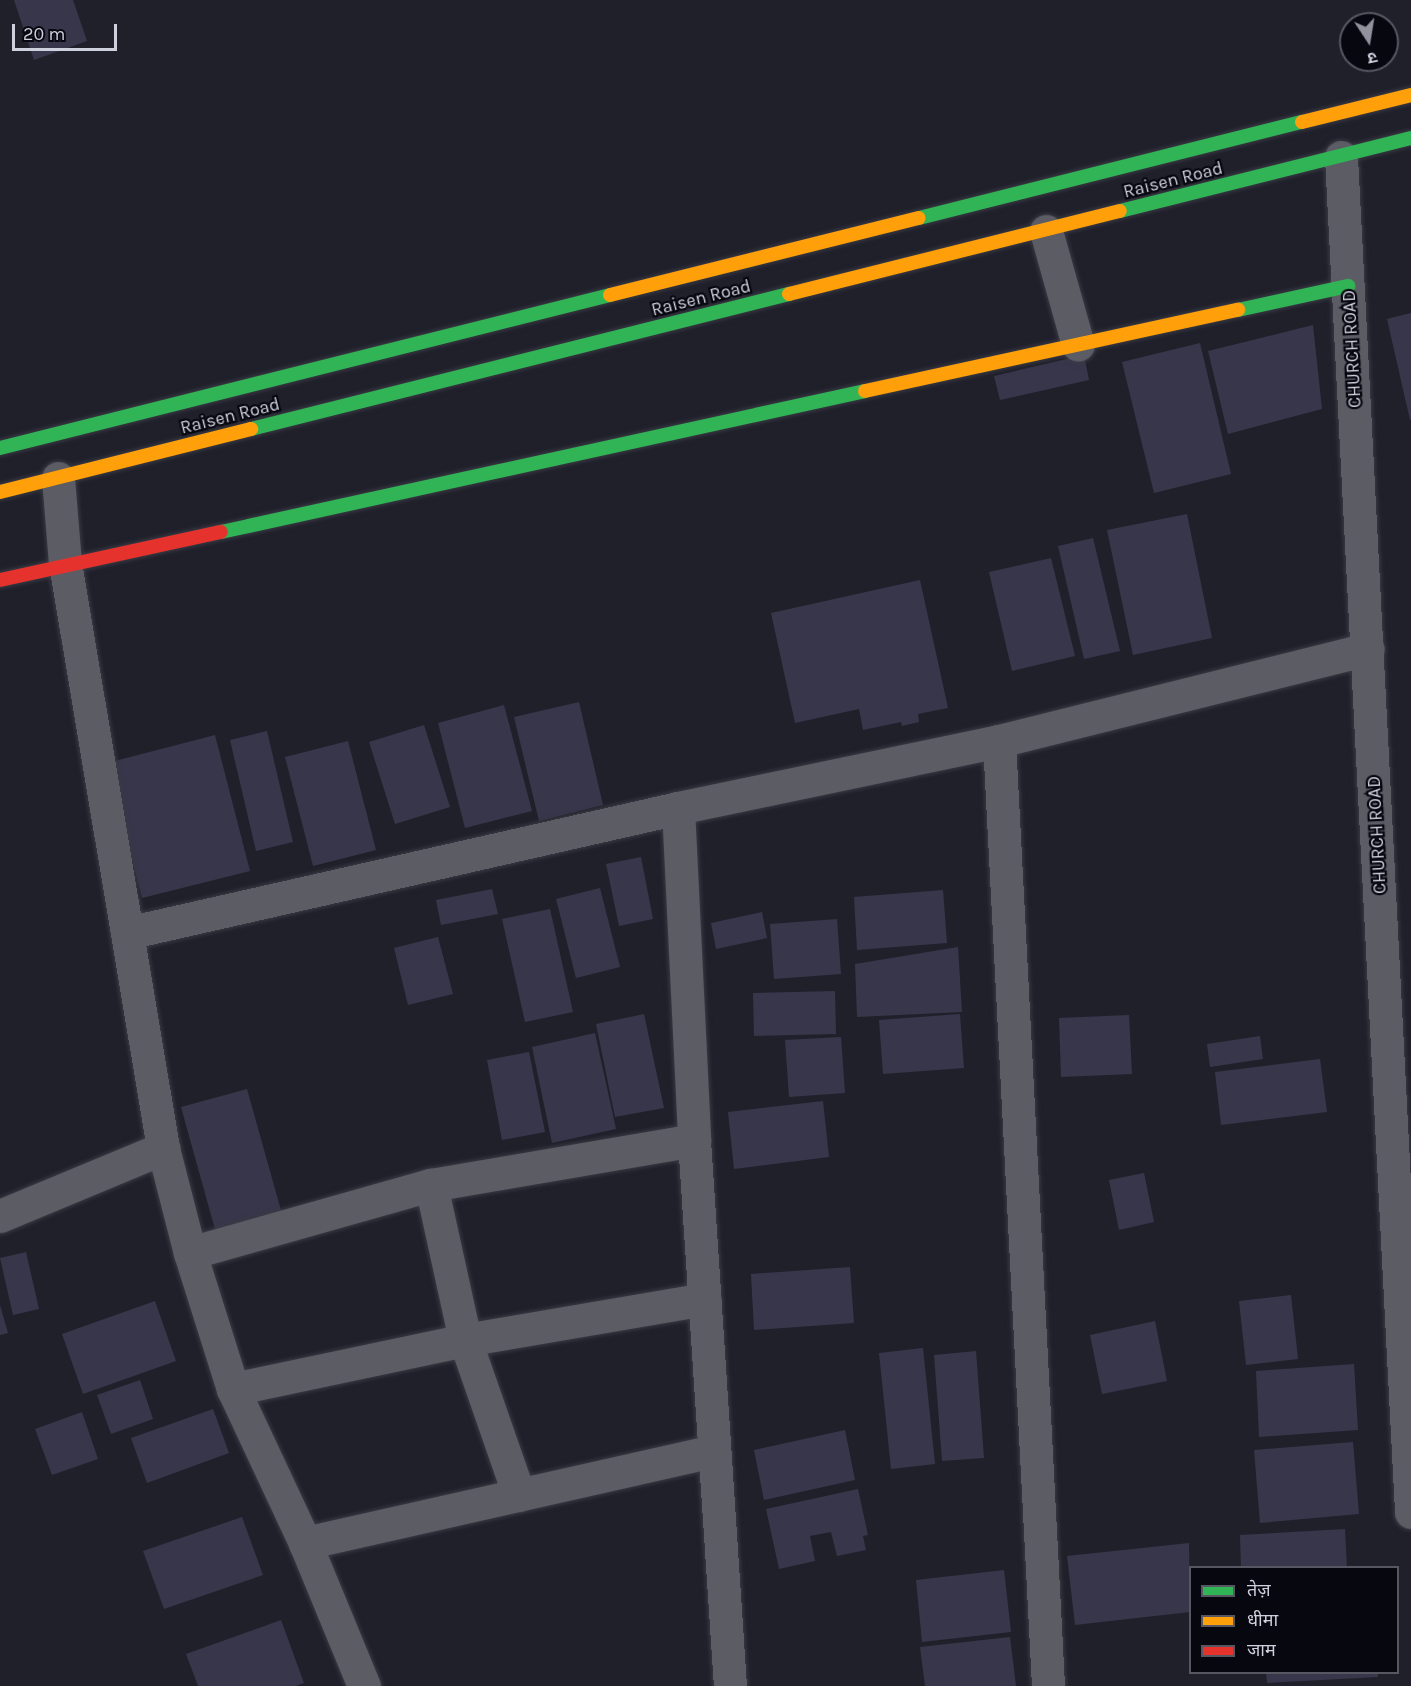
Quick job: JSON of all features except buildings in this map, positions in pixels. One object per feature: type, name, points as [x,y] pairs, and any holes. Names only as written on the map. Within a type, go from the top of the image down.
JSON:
[{"type":"main road","name":"Raisen Road","points":[[0,448],[1393,105],[1411,95]]},
{"type":"main road","name":"Raisen Road","points":[[0,492],[1341,157],[1404,136]]},
{"type":"main road","points":[[0,580],[65,563],[1348,286]]},
{"type":"street","name":"CHURCH ROAD","points":[[1341,157],[1406,1306],[1411,1512]]},
{"type":"street","points":[[1046,231],[1078,345]]},
{"type":"street","points":[[58,477],[65,563],[163,1148],[190,1253],[233,1389],[305,1542],[364,1686]]},
{"type":"street","points":[[127,933],[678,808],[999,741],[1368,649]]},
{"type":"street","points":[[999,741],[1048,1686]]},
{"type":"street","points":[[678,808],[694,1140],[730,1686]]},
{"type":"street","points":[[190,1253],[431,1185],[694,1140]]},
{"type":"street","points":[[0,1216],[163,1148]]},
{"type":"street","points":[[431,1185],[465,1340],[519,1495]]},
{"type":"street","points":[[233,1389],[465,1340],[705,1299]]},
{"type":"street","points":[[305,1542],[714,1451]]},
{"type":"traffic: fast","points":[[919,218],[1302,122]]},
{"type":"traffic: fast","points":[[1120,211],[1411,138]]},
{"type":"traffic: fast","points":[[1238,310],[1348,286]]},
{"type":"traffic: fast","points":[[251,429],[789,294]]},
{"type":"traffic: fast","points":[[0,448],[610,295]]},
{"type":"traffic: fast","points":[[221,532],[865,391]]},
{"type":"traffic: slow","points":[[1302,122],[1411,95]]},
{"type":"traffic: slow","points":[[789,294],[1120,211]]},
{"type":"traffic: slow","points":[[610,295],[919,218]]},
{"type":"traffic: slow","points":[[865,391],[1238,310]]},
{"type":"traffic: slow","points":[[0,492],[251,429]]},
{"type":"traffic: jam","points":[[0,580],[221,532]]}]
